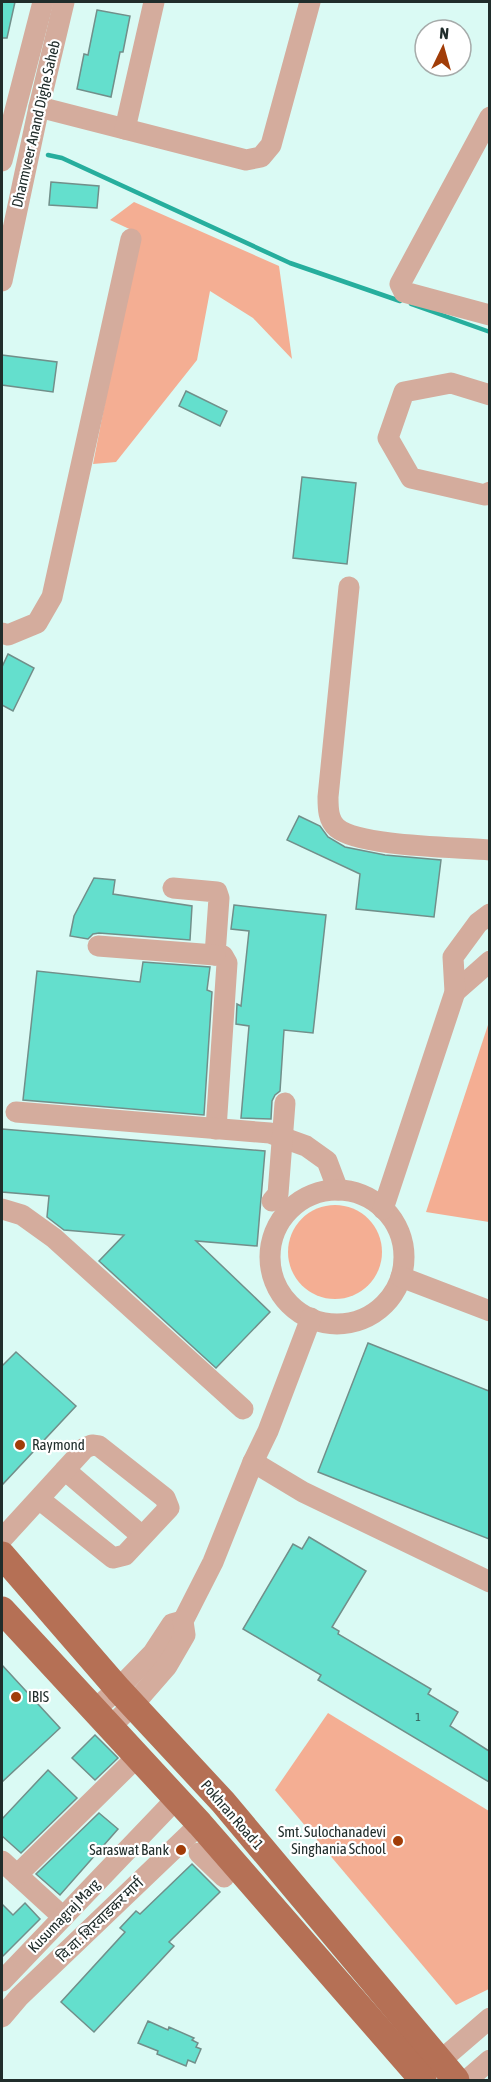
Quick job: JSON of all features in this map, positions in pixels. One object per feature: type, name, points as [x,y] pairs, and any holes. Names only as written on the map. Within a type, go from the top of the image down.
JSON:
[{"type":"main road","name":"Pokhran Road 1","points":[[2,1555],[126,1697],[223,1802],[321,1919],[440,2074]]},
{"type":"main road","name":"Pokhran Road 1","points":[[4,1617],[200,1824],[226,1875],[299,1938],[440,2074]]},
{"type":"main road","points":[[299,1938],[321,1919]]},
{"type":"street","name":"Dharmveer Anand Dighe Saheb","points":[[2,161],[43,2]]},
{"type":"street","name":"Dharmveer Anand Dighe Saheb","points":[[2,281],[64,2]]},
{"type":"street","points":[[125,129],[154,2]]},
{"type":"street","points":[[39,108],[246,160],[261,157],[271,145],[310,2]]},
{"type":"street","points":[[489,117],[400,284],[404,292],[489,315]]},
{"type":"street","points":[[2,633],[8,635],[37,623],[52,597],[131,238]]},
{"type":"street","points":[[489,396],[451,383],[404,392],[388,438],[411,478],[485,495],[489,492]]},
{"type":"street","points":[[349,587],[328,813],[337,827],[356,837],[380,842],[489,850]]},
{"type":"street","points":[[173,888],[217,892],[219,898],[215,955]]},
{"type":"street","points":[[383,1209],[455,992],[453,957],[478,923],[489,914]]},
{"type":"street","points":[[98,946],[223,956],[227,963],[216,1129]]},
{"type":"street","points":[[455,992],[489,961]]},
{"type":"street","points":[[272,1201],[278,1194],[285,1103]]},
{"type":"street","points":[[16,1112],[270,1133],[306,1146],[327,1161],[338,1190]]},
{"type":"street","points":[[338,1190],[363,1195],[374,1200],[398,1228],[404,1254],[401,1277],[389,1298],[376,1311],[359,1320],[335,1324],[311,1318],[295,1309],[282,1296],[272,1273],[270,1249],[278,1226],[293,1206],[314,1194],[338,1190]]},
{"type":"street","points":[[2,1209],[22,1215],[54,1238],[243,1409]]},
{"type":"street","points":[[401,1277],[489,1311]]},
{"type":"street","points":[[102,1719],[126,1697],[172,1624],[183,1621],[213,1562],[253,1461],[268,1431],[311,1318]]},
{"type":"street","points":[[2,1539],[85,1448],[92,1445],[99,1446],[165,1498],[168,1508],[125,1555],[113,1558],[39,1499]]},
{"type":"street","points":[[253,1461],[303,1492],[489,1582]]},
{"type":"street","points":[[65,1470],[142,1536]]},
{"type":"street","points":[[63,1917],[9,1868],[137,1757]]},
{"type":"street","name":"Kusumagraj Marg","points":[[2,1980],[176,1798]]},
{"type":"street","name":"वि.वा. शिरवाडकर मार्ग","points":[[2,2017],[19,1997],[200,1824]]},
{"type":"street","points":[[199,1853],[226,1875]]},
{"type":"street","points":[[2,1980],[19,1997]]},
{"type":"street","points":[[440,2074],[489,2019]]},
{"type":"street","points":[[467,2080],[489,2060]]},
{"type":"shaded area","points":[[134,202],[279,266],[292,359],[253,318],[210,291],[197,360],[116,462],[93,464],[138,233],[110,220]]},
{"type":"shaded area","points":[[489,1022],[489,1222],[426,1212]]},
{"type":"shaded area","points":[[335,1205],[353,1209],[368,1219],[378,1234],[382,1252],[378,1270],[368,1285],[353,1295],[335,1299],[317,1295],[302,1285],[292,1270],[288,1252],[292,1234],[302,1219],[317,1209]]},
{"type":"shaded area","points":[[328,1713],[489,1811],[489,1989],[456,2005],[275,1790]]},
{"type":"building","points":[[2,2],[15,2],[7,38],[2,38]]},
{"type":"building","points":[[97,10],[130,16],[111,97],[77,89],[84,54],[88,55]]},
{"type":"building","points":[[51,182],[99,186],[97,208],[49,205]]},
{"type":"building","points":[[2,355],[57,362],[53,392],[2,385]]},
{"type":"building","points":[[186,391],[227,411],[220,426],[179,406]]},
{"type":"building","points":[[302,477],[356,483],[347,564],[293,558]]},
{"type":"building","points":[[8,654],[34,668],[13,711],[2,705],[2,667]]},
{"type":"building","points":[[299,816],[320,826],[328,837],[345,847],[385,855],[441,860],[434,917],[356,909],[360,874],[287,840]]},
{"type":"building","points":[[94,878],[115,880],[113,894],[192,906],[190,940],[99,933],[93,934],[88,939],[70,936],[74,916]]},
{"type":"building","points":[[234,905],[326,915],[313,1033],[284,1030],[280,1091],[272,1101],[271,1119],[241,1118],[249,1026],[236,1024],[237,1004],[241,1006],[249,931],[231,929]]},
{"type":"building","points":[[143,962],[210,967],[207,990],[212,992],[204,1115],[23,1100],[37,971],[140,982]]},
{"type":"building","points":[[2,1129],[265,1151],[257,1246],[196,1241],[270,1312],[216,1368],[99,1261],[124,1235],[64,1230],[47,1217],[49,1196],[2,1192]]},
{"type":"building","points":[[368,1343],[489,1391],[489,1539],[318,1472]]},
{"type":"building","name":"Raymond","points":[[16,1352],[76,1406],[2,1485],[2,1366]]},
{"type":"building","points":[[309,1537],[366,1571],[332,1627],[339,1631],[338,1634],[431,1689],[428,1694],[458,1712],[450,1726],[489,1751],[489,1782],[318,1680],[321,1675],[243,1629],[293,1544],[302,1549]]},
{"type":"building","name":"IBIS","points":[[2,1665],[60,1728],[2,1782]]},
{"type":"building","points":[[95,1735],[118,1758],[95,1780],[72,1758]]},
{"type":"building","points":[[48,1770],[77,1798],[21,1853],[2,1836],[2,1819]]},
{"type":"building","points":[[99,1813],[118,1829],[60,1895],[36,1874]]},
{"type":"building","points":[[192,1864],[220,1892],[169,1942],[174,1946],[94,2032],[61,2002],[125,1932],[120,1928],[136,1911],[140,1914]]},
{"type":"building","points":[[25,1903],[40,1919],[2,1957],[2,1904],[13,1915]]},
{"type":"building","points":[[148,2021],[194,2038],[192,2040],[198,2043],[196,2047],[201,2049],[195,2063],[188,2060],[186,2066],[138,2043]]},
{"type":"waterway","points":[[48,155],[62,158],[290,263],[400,301]]},
{"type":"waterway","points":[[411,304],[490,332]]},
{"type":"place","name":"Raymond","points":[[20,1445]]},
{"type":"place","name":"IBIS","points":[[16,1697]]},
{"type":"place","name":"Smt. Sulochanadevi Singhania School","points":[[398,1841]]},
{"type":"place","name":"Saraswat Bank","points":[[181,1850]]}]
